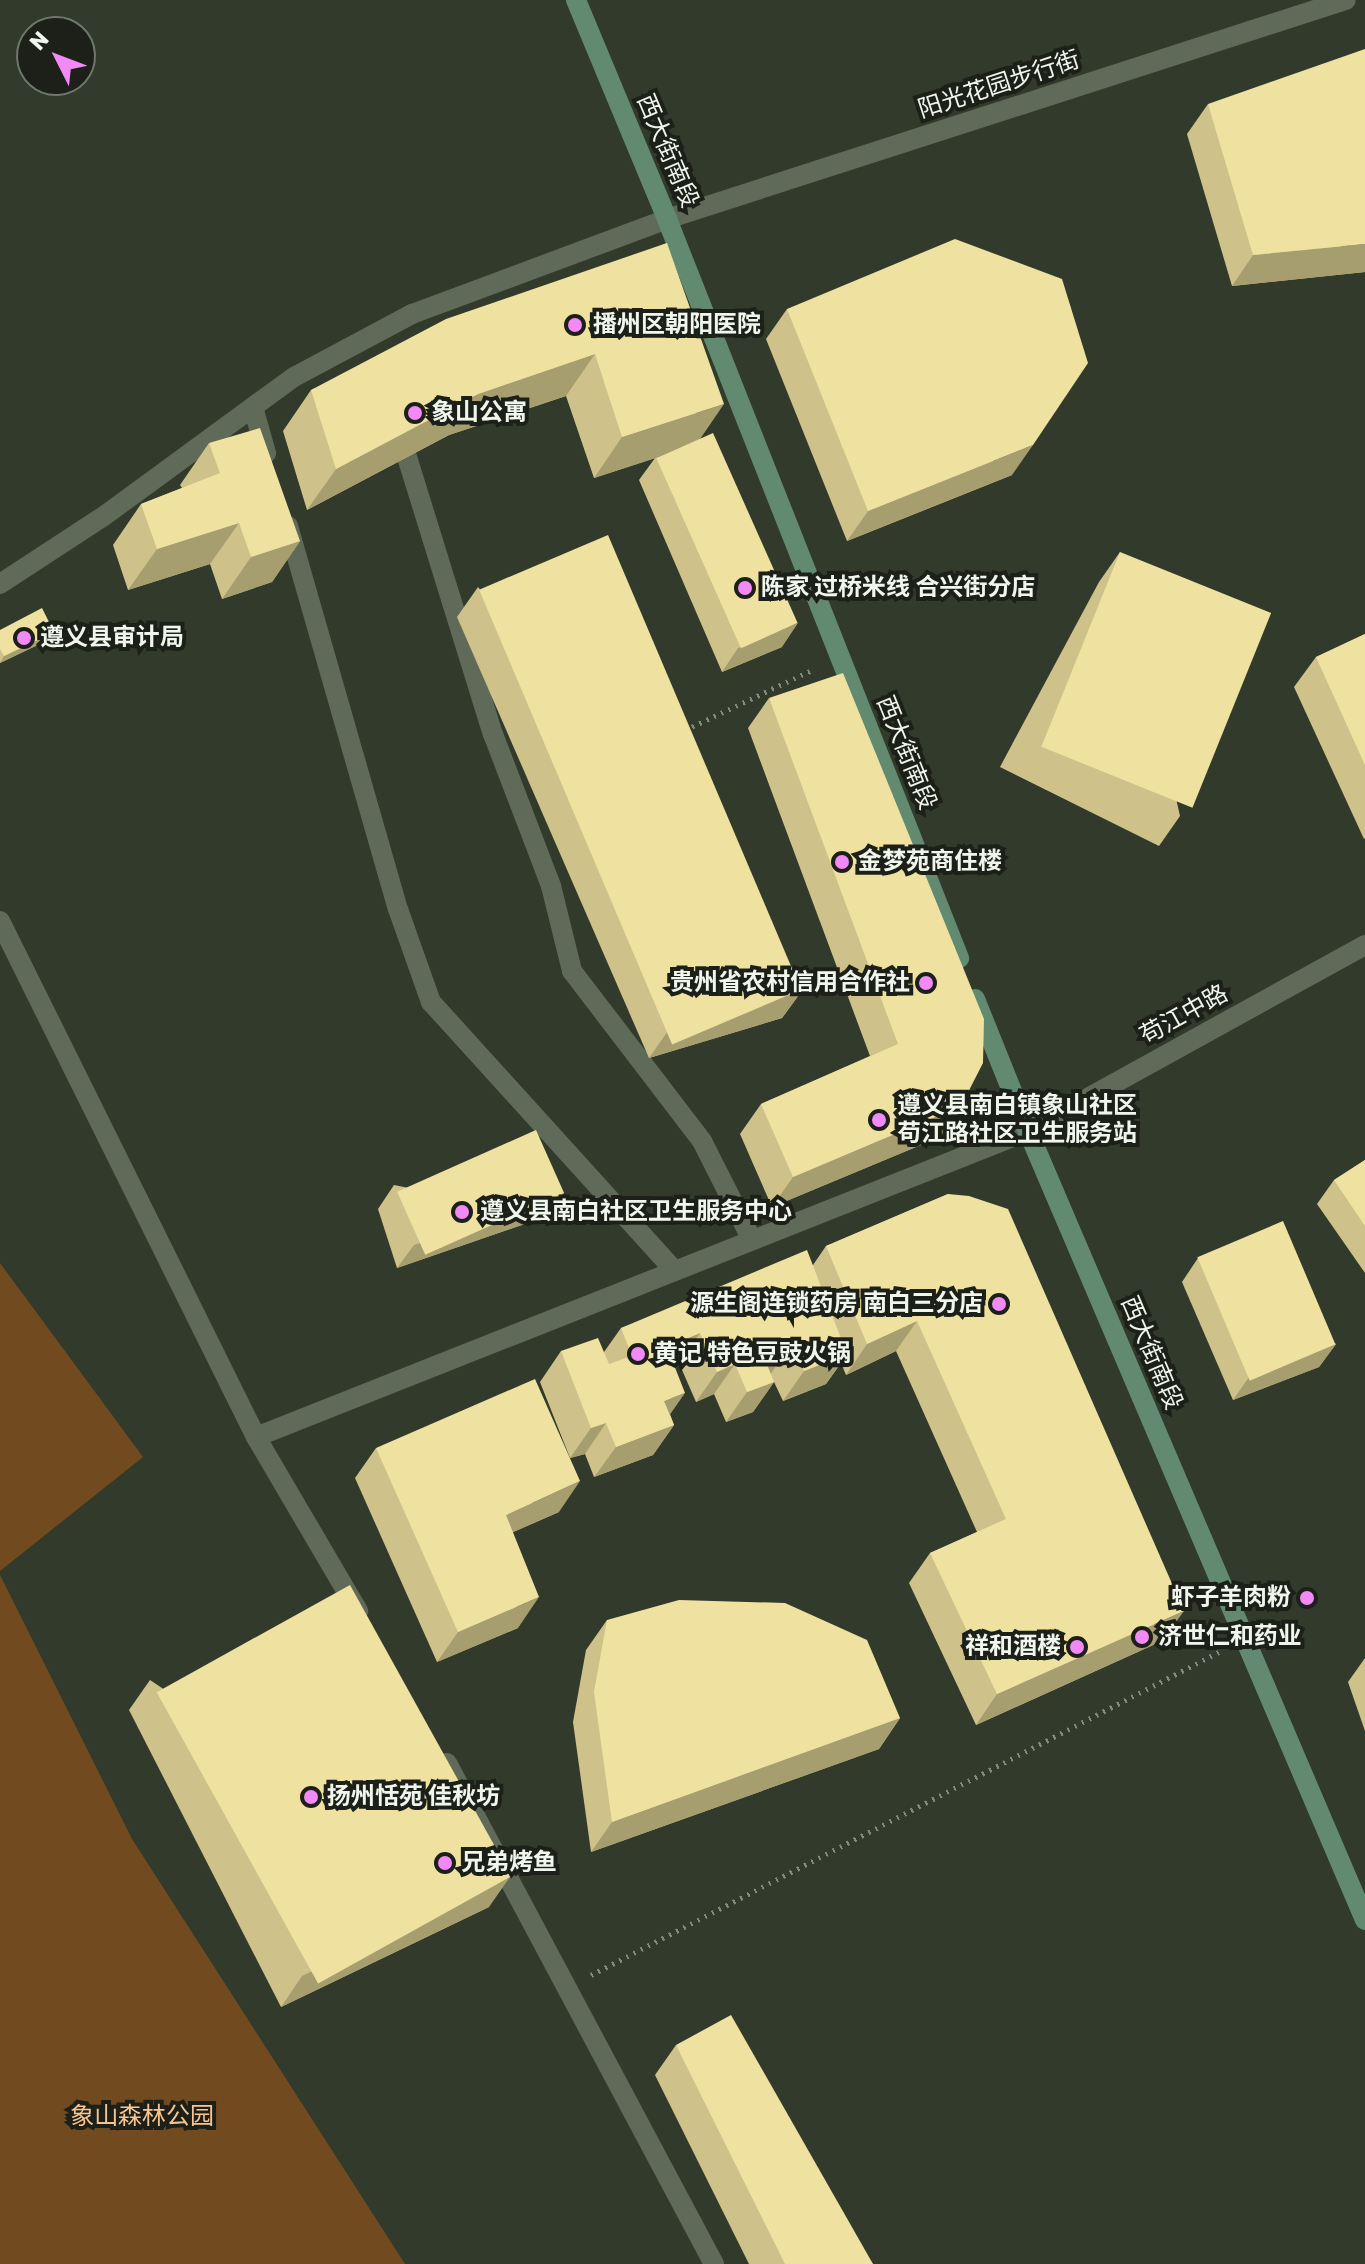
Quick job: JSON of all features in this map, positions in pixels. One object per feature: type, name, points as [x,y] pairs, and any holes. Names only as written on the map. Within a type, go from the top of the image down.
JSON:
[{"type":"main road","name":"西大街南段","points":[[576,0],[667,219],[1028,1131],[1365,1920]]},
{"type":"street","name":"阳光花园步行街","points":[[0,584],[104,516],[294,377],[374,343],[412,314],[667,219],[1346,0]]},
{"type":"street","points":[[253,407],[271,468]]},
{"type":"street","points":[[407,457],[493,734],[551,886],[572,971],[702,1141],[752,1240]]},
{"type":"street","points":[[284,513],[398,909],[431,1002],[675,1271]]},
{"type":"street","points":[[0,921],[256,1437],[368,1627]]},
{"type":"street","name":"苟江中路","points":[[256,1437],[1028,1131],[1365,945]]},
{"type":"street","points":[[439,1750],[568,1986],[714,2264]]},
{"type":"path","points":[[676,734],[840,657]]},
{"type":"path","points":[[568,1986],[1245,1639]]},
{"type":"green space","points":[[0,1263],[143,1457],[0,1571]]},
{"type":"green space","name":"象山森林公园","points":[[0,1575],[132,1839],[405,2264],[0,2264]]},
{"type":"building","points":[[1365,49],[1365,244],[1253,255],[1208,104]]},
{"type":"building","points":[[955,239],[1062,279],[1088,363],[1033,445],[868,511],[787,309]]},
{"type":"building","name":"象山公寓","points":[[667,243],[724,404],[622,437],[595,354],[478,394],[336,469],[311,390],[446,319]]},
{"type":"building","points":[[260,428],[300,541],[251,557],[239,523],[157,549],[141,504],[220,473],[209,443]]},
{"type":"building","points":[[713,433],[798,623],[741,648],[656,458]]},
{"type":"building","points":[[608,535],[801,990],[672,1044],[479,590]]},
{"type":"building","points":[[1120,552],[1271,613],[1192,808],[1041,747]]},
{"type":"building","name":"遵义县审计局","points":[[42,608],[54,632],[4,656],[0,649],[0,630]]},
{"type":"building","points":[[1365,634],[1365,765],[1316,657]]},
{"type":"building","name":"金梦苑商住楼","points":[[843,673],[984,1019],[983,1063],[961,1106],[793,1177],[761,1104],[898,1044],[769,698]]},
{"type":"building","name":"遵义县南白社区卫生服务中心","points":[[536,1130],[564,1193],[425,1255],[397,1192]]},
{"type":"building","points":[[1365,1160],[1365,1226],[1334,1180]]},
{"type":"building","points":[[948,1194],[969,1196],[1008,1209],[1184,1611],[997,1694],[930,1553],[1006,1519],[917,1321],[867,1344],[826,1246]]},
{"type":"building","points":[[1283,1221],[1335,1344],[1250,1381],[1197,1257]]},
{"type":"building","points":[[807,1250],[847,1354],[804,1371],[791,1344],[764,1357],[774,1382],[747,1392],[735,1364],[717,1372],[700,1333],[667,1347],[685,1393],[664,1401],[674,1425],[616,1447],[606,1423],[591,1428],[561,1351],[598,1338],[609,1364],[632,1356],[621,1328]]},
{"type":"building","points":[[535,1379],[580,1481],[506,1515],[539,1597],[458,1632],[376,1448]]},
{"type":"building","points":[[350,1585],[511,1876],[318,1983],[157,1692]]},
{"type":"building","points":[[679,1600],[785,1603],[867,1640],[900,1718],[612,1822],[594,1692],[607,1620]]},
{"type":"building","points":[[731,2015],[873,2264],[785,2264],[676,2045]]},
{"type":"place","name":"播州区朝阳医院","points":[[575,325]]},
{"type":"place","name":"象山公寓","points":[[415,413]]},
{"type":"place","name":"陈家 过桥米线 合兴街分店","points":[[745,588]]},
{"type":"place","name":"遵义县审计局","points":[[24,638]]},
{"type":"place","name":"金梦苑商住楼","points":[[842,862]]},
{"type":"place","name":"贵州省农村信用合作社","points":[[926,983]]},
{"type":"place","name":"遵义县南白镇象山社区 苟江路社区卫生服务站","points":[[879,1120]]},
{"type":"place","name":"遵义县南白社区卫生服务中心","points":[[462,1212]]},
{"type":"place","name":"源生阁连锁药房 南白三分店","points":[[999,1304]]},
{"type":"place","name":"黄记 特色豆豉火锅","points":[[638,1354]]},
{"type":"place","name":"虾子羊肉粉","points":[[1307,1598]]},
{"type":"place","name":"济世仁和药业","points":[[1142,1637]]},
{"type":"place","name":"祥和酒楼","points":[[1077,1647]]},
{"type":"place","name":"扬州恬苑 佳秋坊","points":[[311,1797]]},
{"type":"place","name":"兄弟烤鱼","points":[[445,1863]]}]
